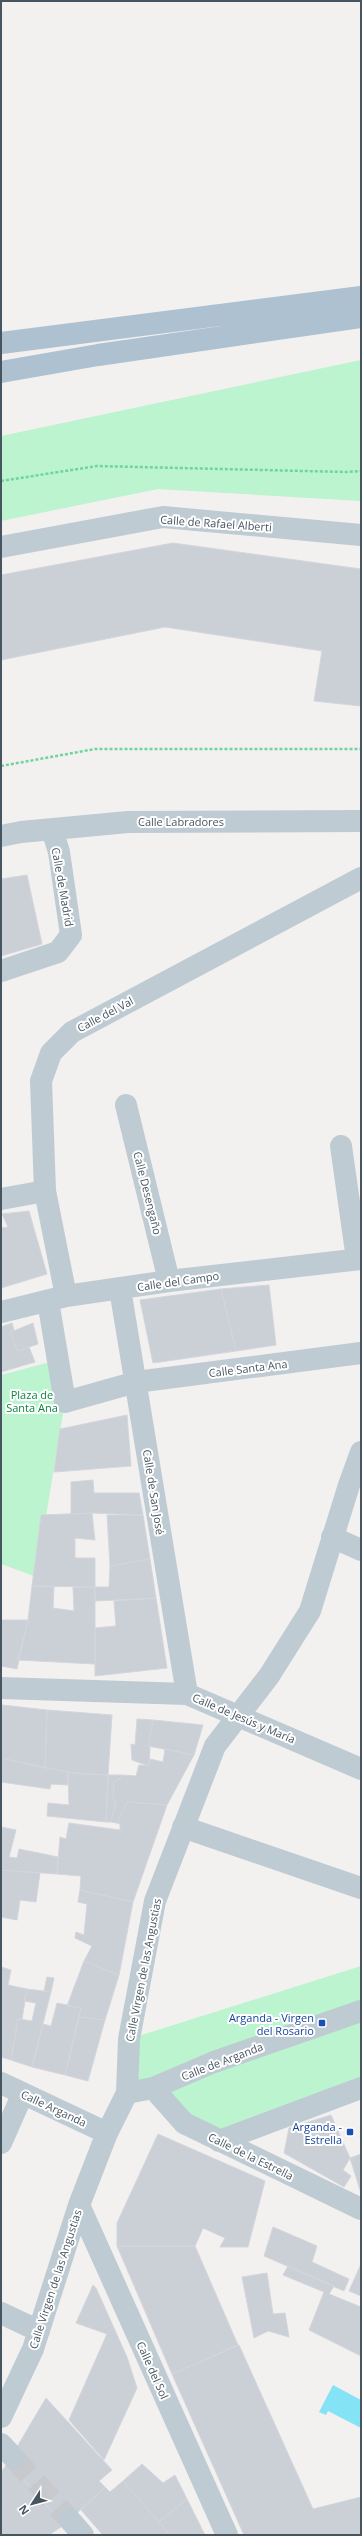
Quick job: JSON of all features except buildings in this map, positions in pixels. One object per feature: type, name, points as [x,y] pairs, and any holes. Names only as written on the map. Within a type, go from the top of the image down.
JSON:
[{"type":"main road","points":[[1,343],[361,297]]},
{"type":"main road","points":[[1,372],[98,355],[361,317]]},
{"type":"street","name":"Calle de Rafael Alberti","points":[[1,548],[163,517],[361,535]]},
{"type":"street","name":"Calle Labradores","points":[[1,836],[52,829],[128,822],[361,821]]},
{"type":"street","name":"Calle de Madrid","points":[[1,971],[58,952],[71,935],[59,852],[52,829]]},
{"type":"street","name":"Calle del Val","points":[[57,1298],[45,1191],[41,1081],[51,1053],[72,1032],[361,878]]},
{"type":"street","name":"Calle Desengaño","points":[[126,1105],[169,1281]]},
{"type":"street","name":"Calle del Campo","points":[[1,1312],[57,1298],[169,1281],[359,1259],[341,1146]]},
{"type":"street","points":[[1,1199],[45,1191]]},
{"type":"street","name":"Calle de San José","points":[[120,1289],[187,1694]]},
{"type":"street","points":[[57,1298],[65,1402],[136,1382]]},
{"type":"street","name":"Calle Santa Ana","points":[[136,1382],[361,1353]]},
{"type":"street","name":"Calle Virgen de las Angustias","points":[[1,2417],[38,2331],[79,2205],[107,2133],[127,2093],[129,2039],[155,1901],[215,1746],[238,1714],[269,1676],[310,1611],[332,1537],[361,1452]]},
{"type":"street","points":[[332,1537],[361,1550]]},
{"type":"street","name":"Calle de Jesús y María","points":[[1,1688],[187,1694],[238,1714],[361,1769]]},
{"type":"street","points":[[184,1827],[361,1888]]},
{"type":"street","name":"Calle de Arganda","points":[[127,2093],[152,2088],[214,2062],[361,2011]]},
{"type":"street","name":"Calle Arganda","points":[[1,2083],[107,2133]]},
{"type":"street","name":"Calle de la Estrella","points":[[152,2088],[184,2123],[219,2142],[361,2209]]},
{"type":"street","points":[[219,2142],[361,2088]]},
{"type":"street","points":[[1,2143],[23,2093]]},
{"type":"street","name":"Calle del Sol","points":[[79,2205],[227,2535]]},
{"type":"street","points":[[1,2313],[38,2331]]},
{"type":"path","points":[[1,482],[97,466],[346,472],[361,471]]},
{"type":"path","points":[[1,766],[95,749],[361,749]]},
{"type":"green space","points":[[361,360],[361,501],[158,489],[1,521],[1,436]]},
{"type":"green space","name":"Plaza de Santa Ana","points":[[58,1360],[65,1402],[46,1516],[41,1515],[34,1576],[1,1564],[1,1375]]},
{"type":"green space","points":[[361,1966],[361,2091],[219,2141],[153,2088],[127,2093],[129,2039]]},
{"type":"water","points":[[333,2385],[361,2400],[361,2428],[328,2411],[326,2415],[319,2412]]},
{"type":"tunnel","points":[[14,2458],[69,2519]]},
{"type":"place","name":"Arganda - Virgen del Rosario","points":[[322,2023]]},
{"type":"place","name":"Arganda - Estrella","points":[[350,2132]]}]
